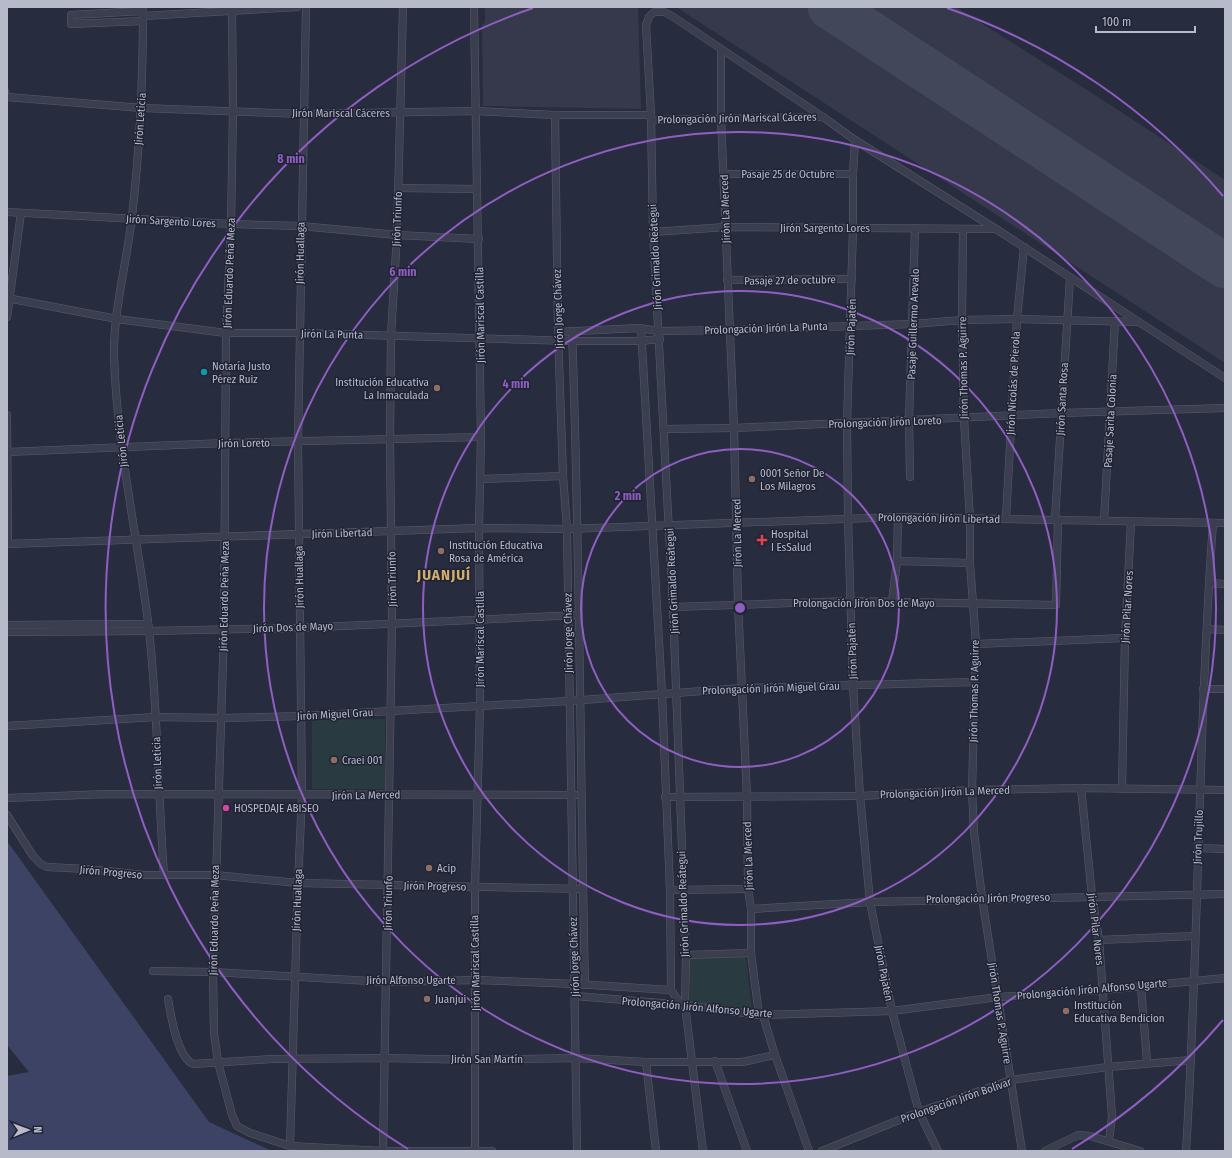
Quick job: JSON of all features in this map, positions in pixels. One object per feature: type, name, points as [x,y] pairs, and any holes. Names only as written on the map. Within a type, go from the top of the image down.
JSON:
[{"type":"street","points":[[143,14],[71,24],[71,15],[143,14],[297,7]]},
{"type":"street","name":"Jirón Huallaga","points":[[290,1146],[302,796],[303,716],[299,628],[298,442],[306,7]]},
{"type":"street","name":"Jirón Triunfo","points":[[383,1151],[389,885],[392,622],[390,439],[403,7]]},
{"type":"street","name":"Jirón Mariscal Castilla","points":[[474,7],[481,437],[479,528],[480,706],[475,887],[475,1151]]},
{"type":"street","name":"Jirón Eduardo Peña Meza","points":[[232,9],[232,224],[226,333],[226,537],[222,718],[215,875],[213,972],[214,1033],[218,1062],[232,1115],[237,1126],[250,1133],[290,1146]]},
{"type":"street","name":"Jirón Grimaldo Reátegui","points":[[703,1151],[685,1005],[686,955],[673,607],[665,429],[653,232],[651,117],[646,25],[649,17],[654,12],[664,12],[721,50]]},
{"type":"street","name":"Jirón Leticia","points":[[143,14],[142,108],[132,218],[117,319],[114,354],[121,447],[148,628],[156,717],[158,794],[164,875]]},
{"type":"street","points":[[721,50],[823,117],[855,140],[1024,247],[1136,322],[1225,378]]},
{"type":"street","name":"Jirón La Merced","points":[[721,50],[721,118],[734,428],[738,604],[743,688],[747,797],[748,888],[751,909],[751,953],[761,1015],[809,1151]]},
{"type":"street","name":"Jirón Mariscal Cáceres","points":[[7,97],[142,108],[233,110],[303,114],[475,111],[555,115],[651,117]]},
{"type":"street","name":"Jirón Jorge Chávez","points":[[555,115],[558,332],[563,476],[567,529],[567,616],[572,889],[576,984],[578,1151]]},
{"type":"street","name":"Prolongación Jirón Mariscal Cáceres","points":[[651,117],[823,117]]},
{"type":"street","name":"Jirón Pajatén","points":[[855,140],[853,174],[851,326],[847,423],[853,685],[860,796],[870,902],[892,1010],[918,1112],[938,1151]]},
{"type":"street","name":"Pasaje 25 de Octubre","points":[[724,174],[853,174]]},
{"type":"street","points":[[398,188],[477,189]]},
{"type":"street","name":"Jirón Sargento Lores","points":[[7,212],[232,224],[301,226],[397,235],[478,238]]},
{"type":"street","points":[[7,317],[8,298],[21,213]]},
{"type":"street","name":"Jirón Sargento Lores","points":[[653,232],[726,227],[996,229]]},
{"type":"street","name":"Pasaje Guillermo Arevalo","points":[[910,477],[909,421],[915,228]]},
{"type":"street","name":"Jirón Thomas P. Aguirre","points":[[963,229],[962,320],[964,418],[970,519],[970,563],[976,644],[972,790],[974,832],[982,898],[1022,1151]]},
{"type":"street","name":"Jirón Nicolás de Pierola","points":[[1006,518],[1017,319],[1024,247]]},
{"type":"street","name":"Jirón Santa Rosa","points":[[1056,605],[1056,519],[1066,321],[1070,278]]},
{"type":"street","name":"Pasaje 27 de octubre","points":[[727,280],[852,279]]},
{"type":"street","name":"Jirón La Punta","points":[[8,298],[117,319],[226,333],[392,335],[572,341],[641,341],[660,339]]},
{"type":"street","name":"Prolongación Jirón La Punta","points":[[659,331],[913,324],[962,320],[1017,319],[1136,322]]},
{"type":"street","name":"Pasaje Sarita Colonia","points":[[1104,521],[1115,321]]},
{"type":"street","points":[[558,332],[641,328],[659,331]]},
{"type":"street","name":"Jirón Grimaldo Reátegui","points":[[641,328],[662,694],[670,890],[672,990]]},
{"type":"street","name":"Jirón Jorge Chávez","points":[[572,331],[581,700],[581,796],[585,985]]},
{"type":"street","name":"Prolongación Jirón Loreto","points":[[665,429],[734,428],[1062,413],[1225,408]]},
{"type":"street","points":[[7,415],[7,544]]},
{"type":"street","name":"Jirón Loreto","points":[[8,452],[225,443],[481,437]]},
{"type":"street","points":[[481,479],[563,476]]},
{"type":"street","points":[[892,602],[898,517]]},
{"type":"street","name":"Prolongación Jirón Libertad","points":[[652,526],[898,517],[1225,523]]},
{"type":"street","name":"Jirón Pilar Nores","points":[[1122,789],[1125,638],[1131,522]]},
{"type":"street","name":"Jirón Trujillo","points":[[1186,1151],[1192,1060],[1194,936],[1203,689],[1213,523]]},
{"type":"street","name":"Jirón Libertad","points":[[7,544],[479,528],[577,529],[652,526]]},
{"type":"street","points":[[896,561],[970,563]]},
{"type":"street","points":[[1209,583],[1225,584]]},
{"type":"street","name":"Prolongación Jirón Dos de Mayo","points":[[673,607],[851,601],[1056,605]]},
{"type":"street","name":"Jirón Dos de Mayo","points":[[7,625],[224,630],[578,615]]},
{"type":"street","name":"Jirón Dos de Mayo","points":[[7,632],[148,628]]},
{"type":"street","points":[[1207,629],[1225,630]]},
{"type":"street","points":[[976,644],[1125,638]]},
{"type":"street","name":"Prolongación Jirón Miguel Grau","points":[[662,694],[743,688],[975,682]]},
{"type":"street","points":[[1203,689],[1225,690]]},
{"type":"street","name":"Jirón Miguel Grau","points":[[7,726],[156,717],[222,718],[390,712],[662,694]]},
{"type":"street","name":"Jirón Pilar Nores","points":[[1081,788],[1092,896],[1099,940],[1103,990],[1112,1116],[1109,1141]]},
{"type":"street","name":"Prolongación Jirón La Merced","points":[[665,796],[860,796],[972,790],[1081,788],[1225,790]]},
{"type":"street","name":"Jirón La Merced","points":[[7,798],[107,794],[581,796]]},
{"type":"street","name":"Jirón Progreso","points":[[7,816],[33,856],[41,864],[48,867],[164,875],[215,875],[298,883],[583,889]]},
{"type":"street","points":[[1198,848],[1225,849]]},
{"type":"street","points":[[670,890],[748,888]]},
{"type":"street","name":"Prolongación Jirón Progreso","points":[[751,909],[870,902],[982,898],[1225,894]]},
{"type":"street","points":[[1099,940],[1194,936]]},
{"type":"street","points":[[686,955],[751,953]]},
{"type":"street","name":"Jirón Alfonso Ugarte","points":[[153,971],[213,972],[387,982],[476,980],[672,990]]},
{"type":"street","name":"Prolongación Jirón Alfonso Ugarte","points":[[576,996],[685,1005],[761,1015],[892,1010],[998,997],[1103,990],[1225,978]]},
{"type":"street","points":[[1141,986],[1147,1062]]},
{"type":"street","points":[[672,990],[680,1002],[685,1005]]},
{"type":"street","name":"Jirón San Martín","points":[[168,999],[180,1047],[188,1062],[198,1064],[293,1059],[386,1058],[476,1060],[576,1058],[646,1062],[742,1062],[775,1055]]},
{"type":"street","name":"Prolongación Jirón Bolívar","points":[[822,1151],[918,1112],[1011,1080],[1147,1062],[1192,1060]]},
{"type":"street","points":[[715,1061],[747,1151]]},
{"type":"street","points":[[646,1062],[656,1151]]},
{"type":"street","points":[[1045,1151],[1078,1135],[1090,1136],[1140,1151]]},
{"type":"street","points":[[290,1146],[383,1151],[492,1151]]},
{"type":"shaded area","points":[[485,7],[638,7],[641,109],[483,106],[482,24],[485,23]]},
{"type":"shaded area","points":[[676,7],[956,7],[1109,104],[1225,180],[1225,363]]},
{"type":"shaded area","points":[[385,719],[385,789],[312,789],[312,720]]},
{"type":"shaded area","points":[[746,957],[752,1010],[690,1002],[690,958]]},
{"type":"water","points":[[7,841],[209,1122],[272,1151],[7,1151],[7,1076],[29,1072],[7,1045]]},
{"type":"waterway","points":[[7,88],[10,95]]},
{"type":"runway","points":[[830,7],[1225,266]]},
{"type":"place","name":"Notaría Justo Pérez Ruiz","points":[[204,372]]},
{"type":"place","name":"Institución Educativa La Inmaculada","points":[[437,388]]},
{"type":"place","name":"0001 Señor De Los Milagros","points":[[752,479]]},
{"type":"place","name":"Hospital I EsSalud","points":[[762,540]]},
{"type":"place","name":"Institución Educativa Rosa de América","points":[[441,551]]},
{"type":"place","name":"Craei 001","points":[[334,760]]},
{"type":"place","name":"HOSPEDAJE ABISEO","points":[[226,808]]},
{"type":"place","name":"Acip","points":[[429,868]]},
{"type":"place","name":"Juanjui","points":[[427,999]]},
{"type":"place","name":"Institución Educativa Bendicion","points":[[1066,1011]]},
{"type":"district","name":"JUANJUÍ","points":[[444,575]]}]
